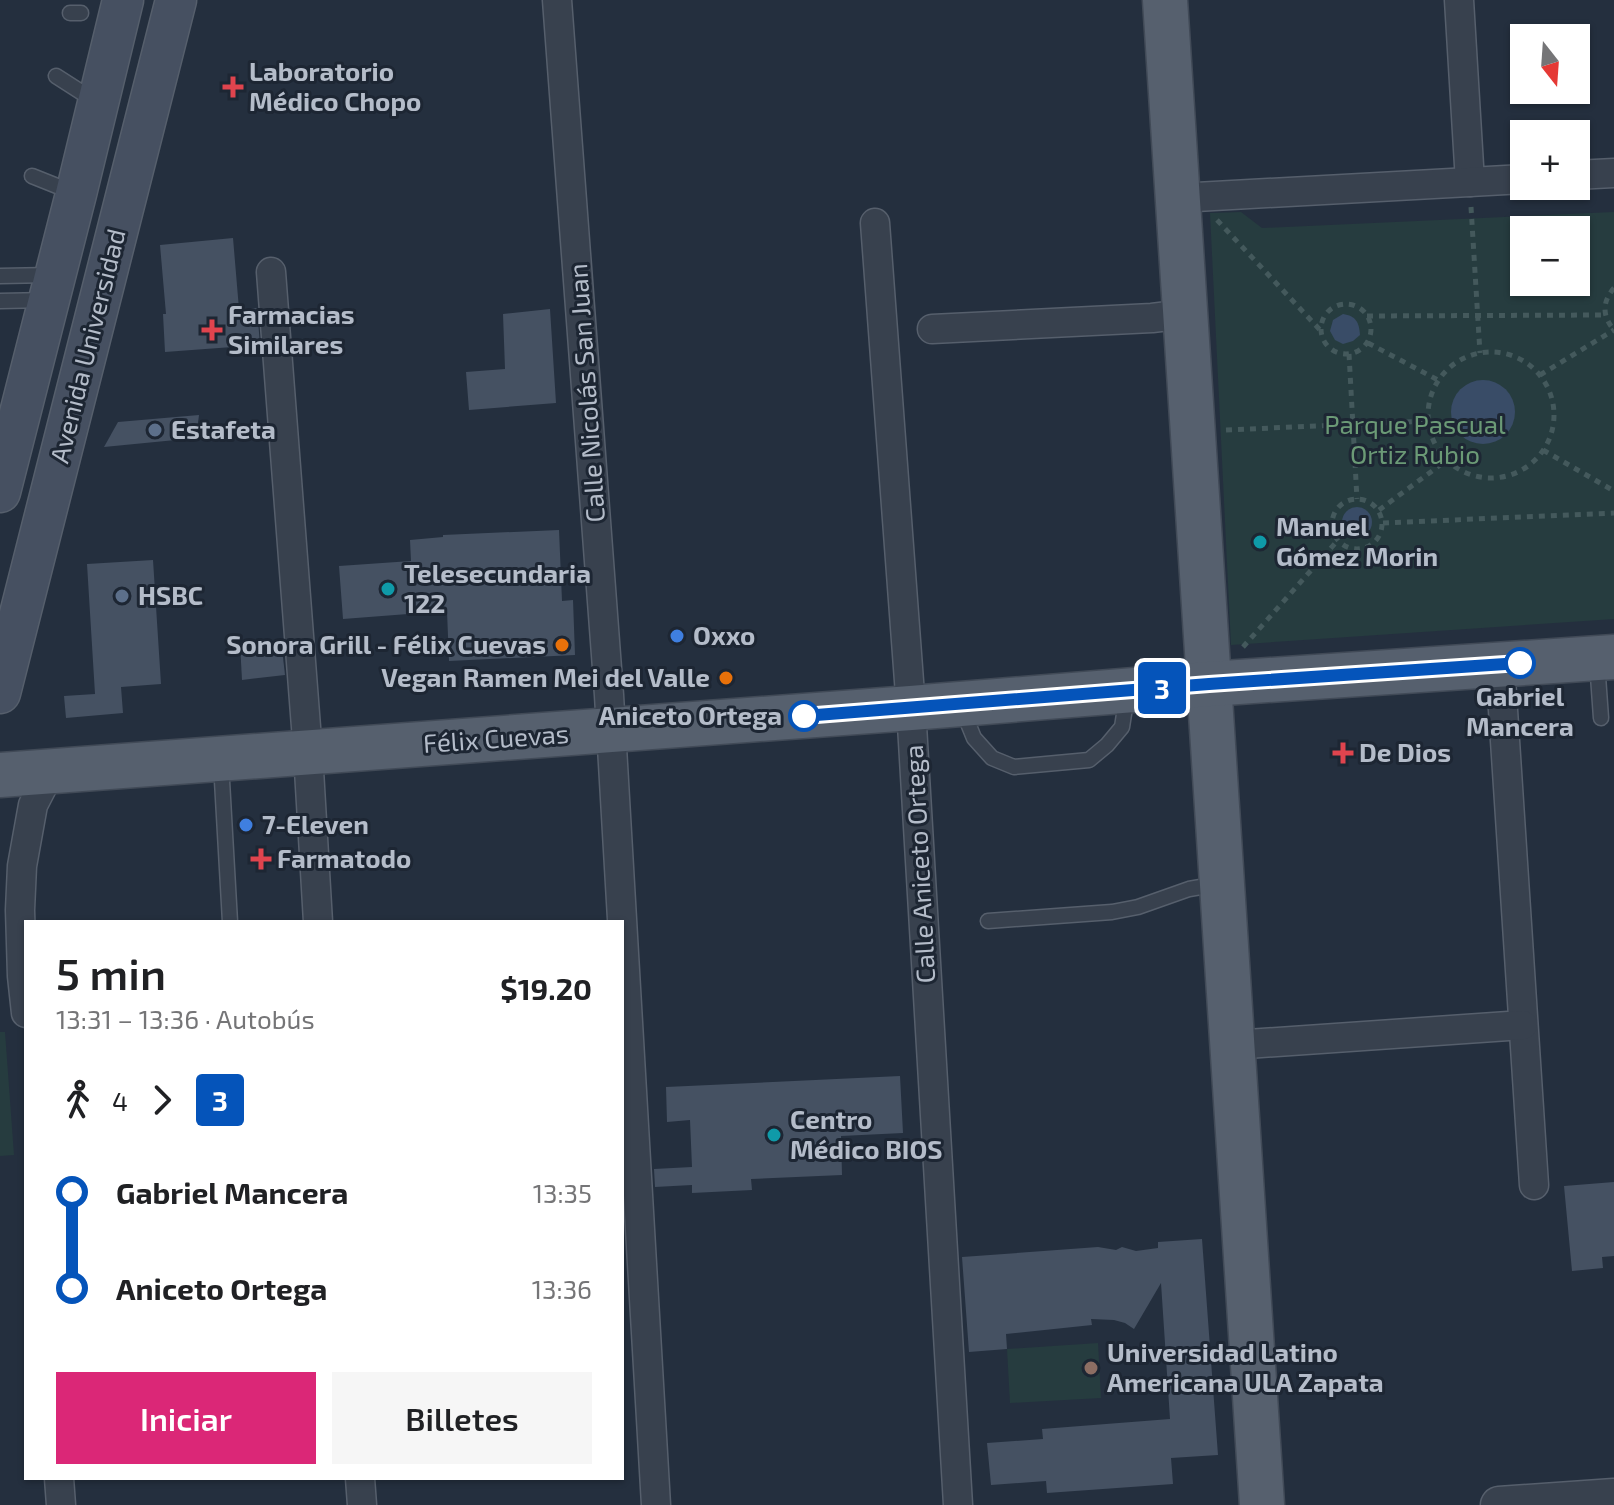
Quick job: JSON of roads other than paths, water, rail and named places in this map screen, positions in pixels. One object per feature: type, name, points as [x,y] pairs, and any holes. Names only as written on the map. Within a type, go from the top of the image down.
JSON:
[{"type":"main road","name":"Avenida Universidad","points":[[0,492],[123,0]]},
{"type":"main road","name":"Avenida Universidad","points":[[0,693],[176,0]]},
{"type":"main road","points":[[1165,0],[1193,431],[1224,668],[1222,884],[1262,1505]]},
{"type":"main road","name":"Félix Cuevas","points":[[0,775],[1128,690],[1224,668],[1500,664],[1605,657]]},
{"type":"street","name":"Calle Nicolás San Juan","points":[[557,0],[622,920]]},
{"type":"street","points":[[1459,0],[1470,182]]},
{"type":"street","points":[[1590,174],[1614,173]]},
{"type":"street","points":[[1178,208],[1510,180]]},
{"type":"street","name":"Calle Aniceto Ortega","points":[[875,223],[911,708],[958,1505]]},
{"type":"street","points":[[271,272],[318,920]]},
{"type":"street","points":[[932,329],[1185,314]]},
{"type":"street","points":[[1500,664],[1534,1185]]},
{"type":"street","points":[[24,994],[20,910],[22,866],[33,805],[50,772]]},
{"type":"street","name":"Calle Nicolás San Juan","points":[[624,954],[656,1505]]},
{"type":"street","points":[[1233,1045],[1523,1025]]},
{"type":"street","points":[[59,1480],[61,1505]]},
{"type":"street","points":[[360,1480],[362,1505]]},
{"type":"street","points":[[1510,1505],[1614,1497]]},
{"type":"lane","points":[[56,76],[98,103]]},
{"type":"lane","points":[[32,176],[76,194]]},
{"type":"lane","points":[[0,276],[52,287]]},
{"type":"lane","points":[[0,301],[52,287]]},
{"type":"lane","points":[[1601,718],[1605,657]]},
{"type":"lane","points":[[960,704],[974,738],[992,758],[1014,767],[1089,760],[1122,727],[1128,690]]},
{"type":"lane","points":[[221,759],[230,920]]},
{"type":"lane","points":[[988,921],[1112,912],[1138,907],[1189,889],[1222,884]]},
{"type":"water","points":[[1343,314],[1356,320],[1360,335],[1343,344],[1335,340],[1330,331],[1333,320]]},
{"type":"water","points":[[1477,380],[1489,380],[1506,389],[1513,400],[1513,424],[1506,435],[1489,444],[1477,444],[1465,439],[1456,430],[1451,418],[1451,406],[1456,394],[1465,385]]},
{"type":"water","points":[[1357,507],[1367,512],[1372,522],[1367,532],[1357,537],[1347,532],[1342,522],[1347,512]]},
{"type":"place","name":"Laboratorio Médico Chopo","points":[[233,87]]},
{"type":"place","name":"Farmacias Similares","points":[[212,330]]},
{"type":"place","name":"Estafeta","points":[[155,430]]},
{"type":"place","name":"Manuel Gómez Morin","points":[[1260,542]]},
{"type":"place","name":"Telesecundaria 122","points":[[388,589]]},
{"type":"place","name":"HSBC","points":[[122,596]]},
{"type":"place","name":"Oxxo","points":[[677,636]]},
{"type":"place","name":"Sonora Grill - Félix Cuevas","points":[[562,645]]},
{"type":"place","name":"Gabriel Mancera","points":[[1520,663]]},
{"type":"place","name":"Vegan Ramen Mei del Valle","points":[[726,678]]},
{"type":"place","name":"Aniceto Ortega","points":[[804,716]]},
{"type":"place","name":"De Dios","points":[[1343,753]]},
{"type":"place","name":"7-Eleven","points":[[246,825]]},
{"type":"place","name":"Farmatodo","points":[[261,859]]},
{"type":"place","name":"Centro Médico BIOS","points":[[774,1135]]},
{"type":"place","name":"Universidad Latino Americana ULA Zapata","points":[[1091,1368]]},
{"type":"park label","name":"Parque Pascual Ortiz Rubio","points":[[1415,440]]}]
